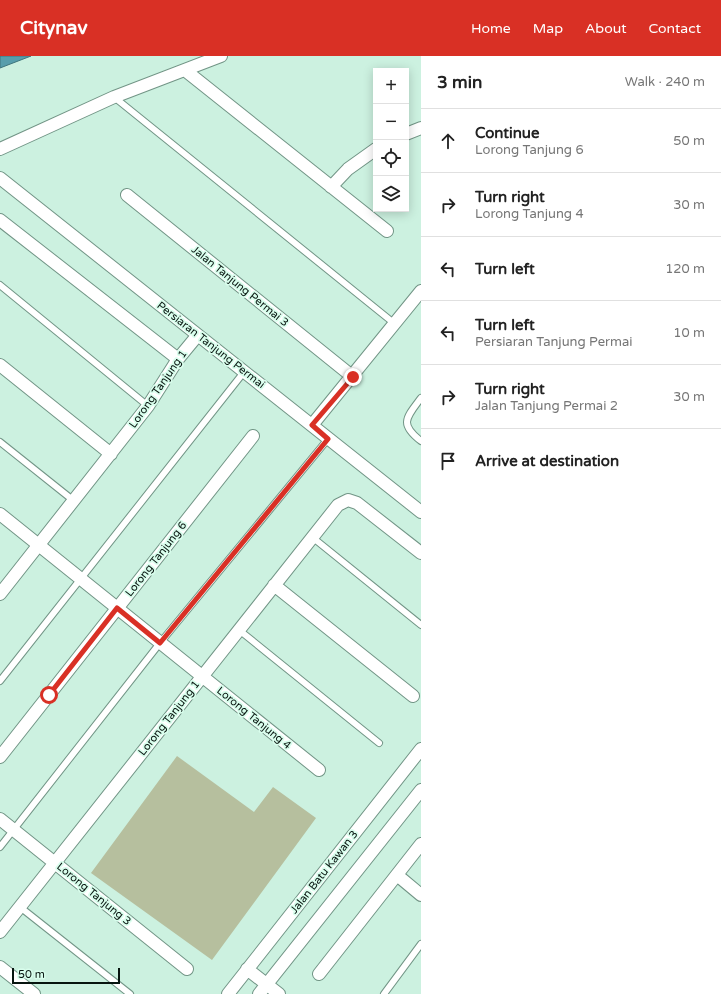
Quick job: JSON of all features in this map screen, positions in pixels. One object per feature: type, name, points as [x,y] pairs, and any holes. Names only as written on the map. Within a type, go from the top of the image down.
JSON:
[{"type":"street","points":[[0,149],[114,97],[186,71],[221,56]]},
{"type":"street","points":[[186,71],[387,232]]},
{"type":"street","points":[[409,133],[421,128]]},
{"type":"street","points":[[331,187],[348,169],[373,151]]},
{"type":"street","name":"Persiaran Tanjung Permai","points":[[0,178],[197,336],[421,512]]},
{"type":"street","name":"Jalan Tanjung Permai 3","points":[[127,195],[353,377]]},
{"type":"street","points":[[0,220],[178,359]]},
{"type":"street","points":[[312,425],[353,377],[421,291]]},
{"type":"street","name":"Lorong Tanjung 1","points":[[0,594],[74,502],[148,406],[178,359],[197,336]]},
{"type":"street","points":[[0,365],[111,454]]},
{"type":"street","name":"Lorong Tanjung 6","points":[[0,757],[253,436]]},
{"type":"street","name":"Lorong Tanjung 1","points":[[0,932],[338,505],[348,500],[356,504],[421,553]]},
{"type":"street","name":"Lorong Tanjung 4","points":[[0,514],[318,770]]},
{"type":"street","points":[[274,585],[413,696]]},
{"type":"street","name":"Jalan Batu Kawan 3","points":[[228,994],[421,749]]},
{"type":"street","points":[[259,994],[421,790]]},
{"type":"street","name":"Lorong Tanjung 3","points":[[0,819],[187,969]]},
{"type":"street","points":[[319,974],[421,844]]},
{"type":"street","points":[[397,875],[421,894]]},
{"type":"street","points":[[0,967],[34,994]]},
{"type":"street","points":[[247,969],[279,994]]},
{"type":"lane","points":[[114,97],[395,324]]},
{"type":"lane","points":[[0,285],[148,406]]},
{"type":"lane","points":[[0,681],[244,372]]},
{"type":"lane","points":[[421,398],[407,415],[406,421],[410,433],[421,441]]},
{"type":"lane","points":[[0,847],[160,643],[328,439]]},
{"type":"lane","points":[[0,442],[74,502]]},
{"type":"lane","points":[[312,537],[421,625]]},
{"type":"lane","points":[[239,630],[380,743]]},
{"type":"lane","points":[[20,907],[130,994]]},
{"type":"lane","points":[[384,994],[421,944]]},
{"type":"green space","points":[[177,756],[254,812],[273,787],[316,818],[212,960],[91,873]]},
{"type":"water","points":[[0,56],[31,56],[0,68]]},
{"type":"route","points":[[49,695],[117,608],[160,643],[328,439],[312,425],[353,377]]}]
